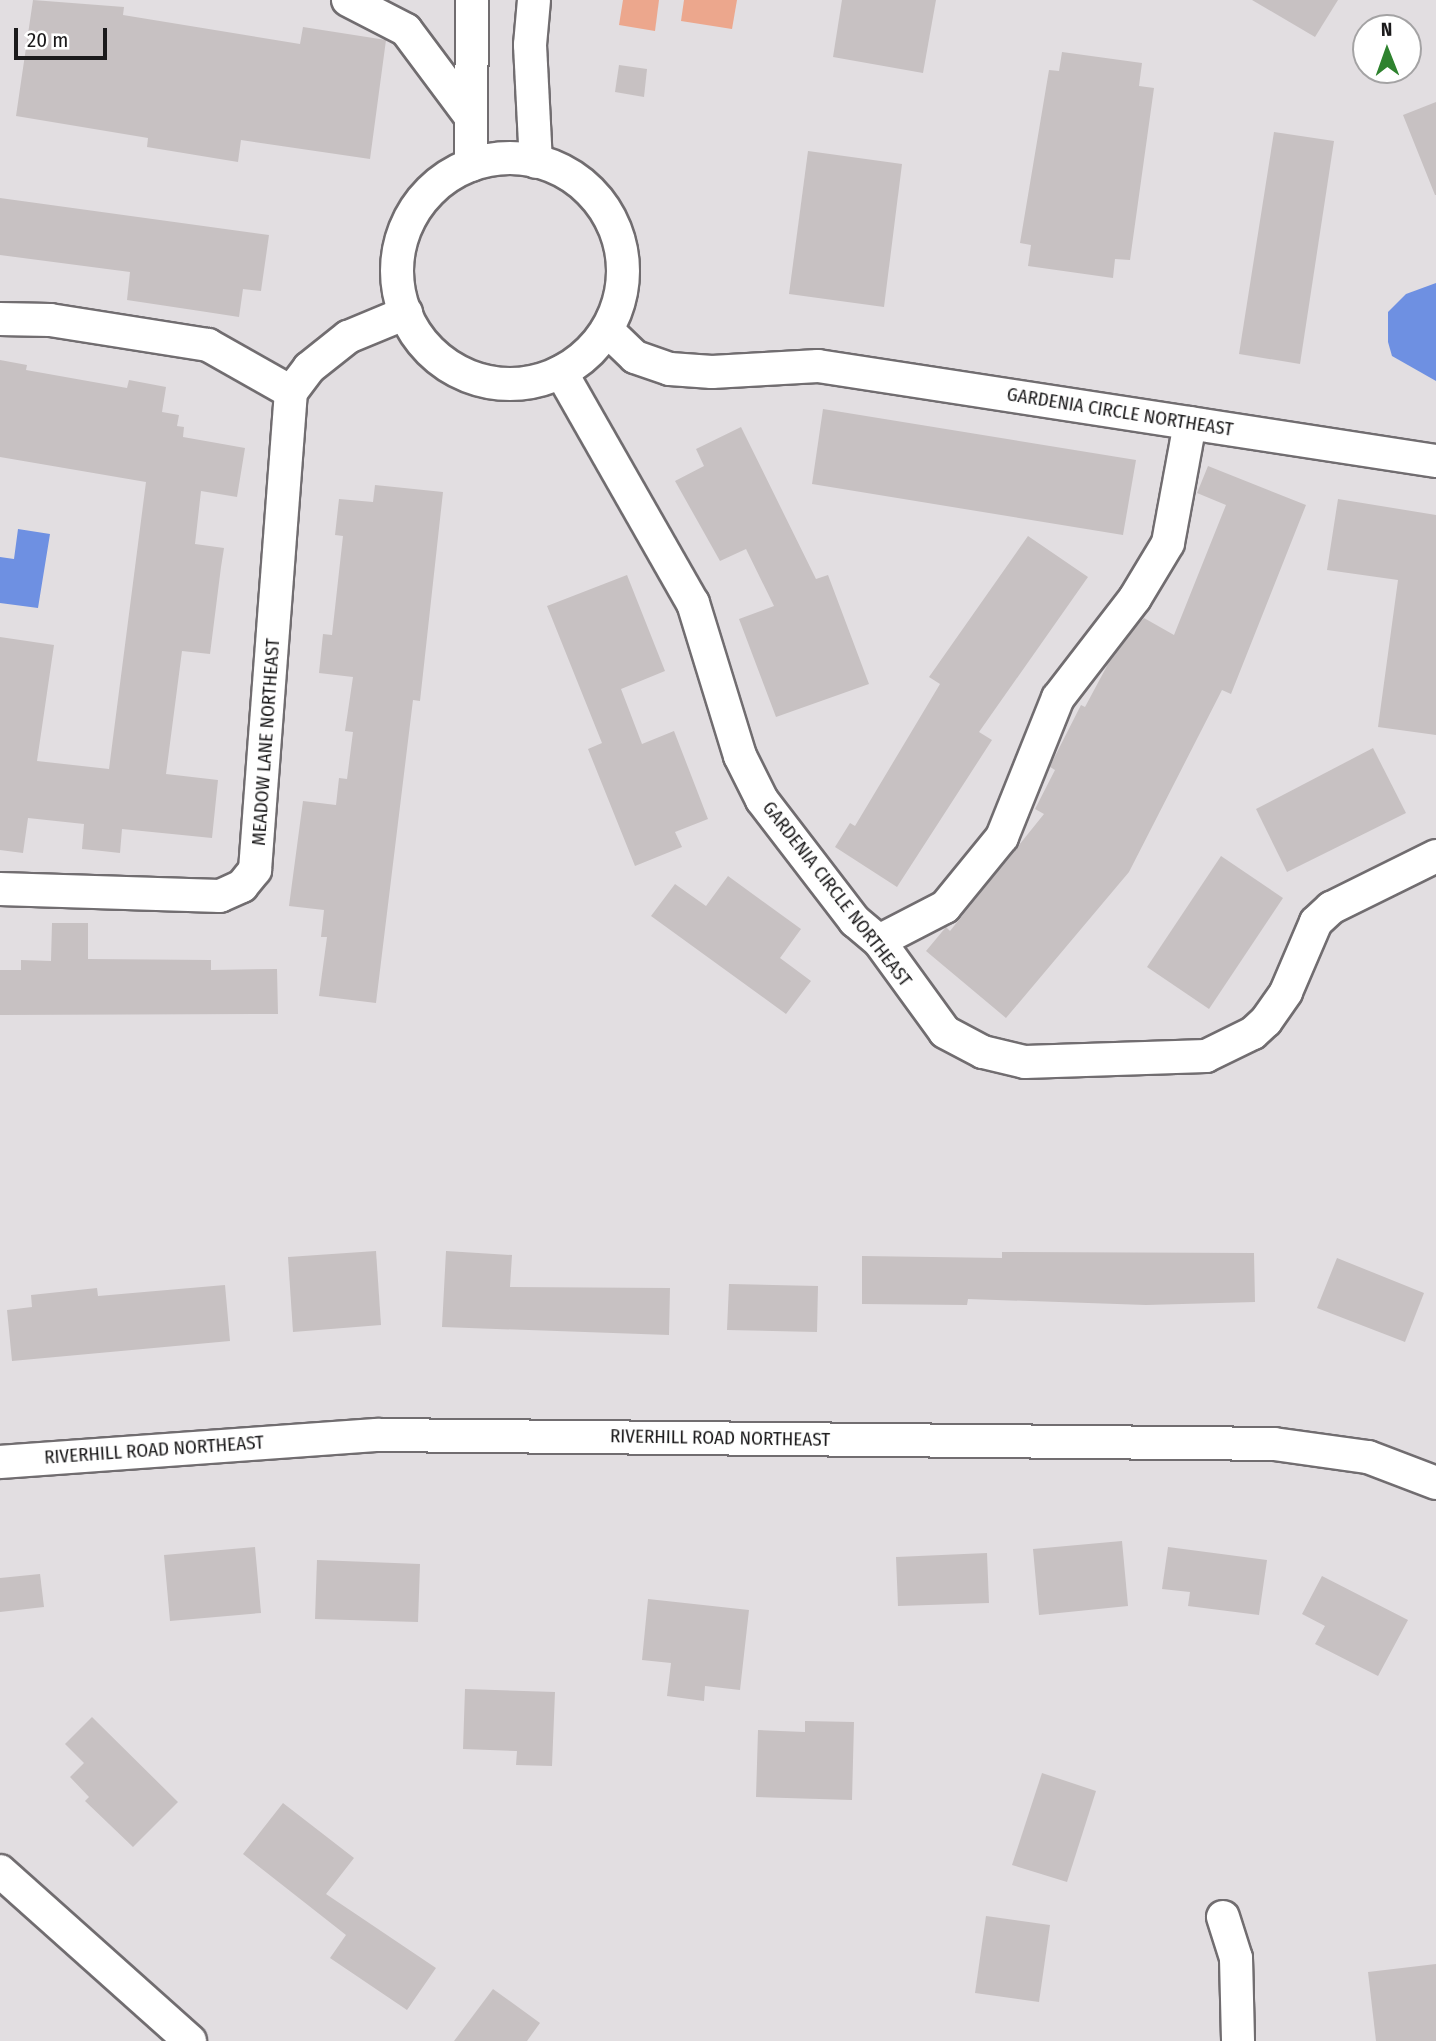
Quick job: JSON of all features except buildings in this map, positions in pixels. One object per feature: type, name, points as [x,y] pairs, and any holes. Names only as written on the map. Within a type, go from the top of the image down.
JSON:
[{"type":"street","points":[[348,0],[406,30],[470,116]]},
{"type":"street","points":[[471,165],[472,0]]},
{"type":"street","points":[[534,0],[530,45],[537,162]]},
{"type":"street","points":[[510,158],[537,162],[582,183],[607,212],[622,247],[623,285],[607,330],[591,351],[561,372],[529,383],[505,383],[460,373],[432,353],[406,313],[399,294],[397,260],[405,228],[422,199],[447,177],[471,165],[510,158]]},
{"type":"street","points":[[0,319],[50,320],[208,345],[291,392],[309,368],[348,337],[406,313]]},
{"type":"street","name":"GARDENIA CIRCLE NORTHEAST","points":[[607,330],[635,357],[670,369],[712,372],[818,366],[1436,461]]},
{"type":"street","name":"GARDENIA CIRCLE NORTHEAST","points":[[561,372],[693,603],[740,756],[762,800],[855,920],[879,941],[946,1032],[983,1052],[1025,1062],[1206,1056],[1254,1033],[1266,1021],[1286,992],[1316,922],[1331,908],[1436,856]]},
{"type":"street","name":"MEADOW LANE NORTHEAST","points":[[0,890],[220,897],[242,886],[255,870],[291,392]]},
{"type":"street","points":[[879,941],[945,907],[1002,837],[1058,698],[1135,598],[1168,543],[1190,424]]},
{"type":"street","name":"RIVERHILL ROAD NORTHEAST","points":[[0,1462],[377,1435],[1274,1444],[1368,1457],[1436,1483]]},
{"type":"street","points":[[0,1871],[190,2041]]},
{"type":"street","points":[[1223,1917],[1236,1958],[1238,2041]]},
{"type":"shaded area","points":[[623,0],[659,0],[655,31],[619,25]]},
{"type":"shaded area","points":[[684,0],[737,0],[732,29],[681,21]]},
{"type":"water","points":[[1436,283],[1436,381],[1392,356],[1388,342],[1388,312],[1406,294]]},
{"type":"water","points":[[18,529],[50,534],[38,608],[0,603],[0,557],[14,559]]}]
